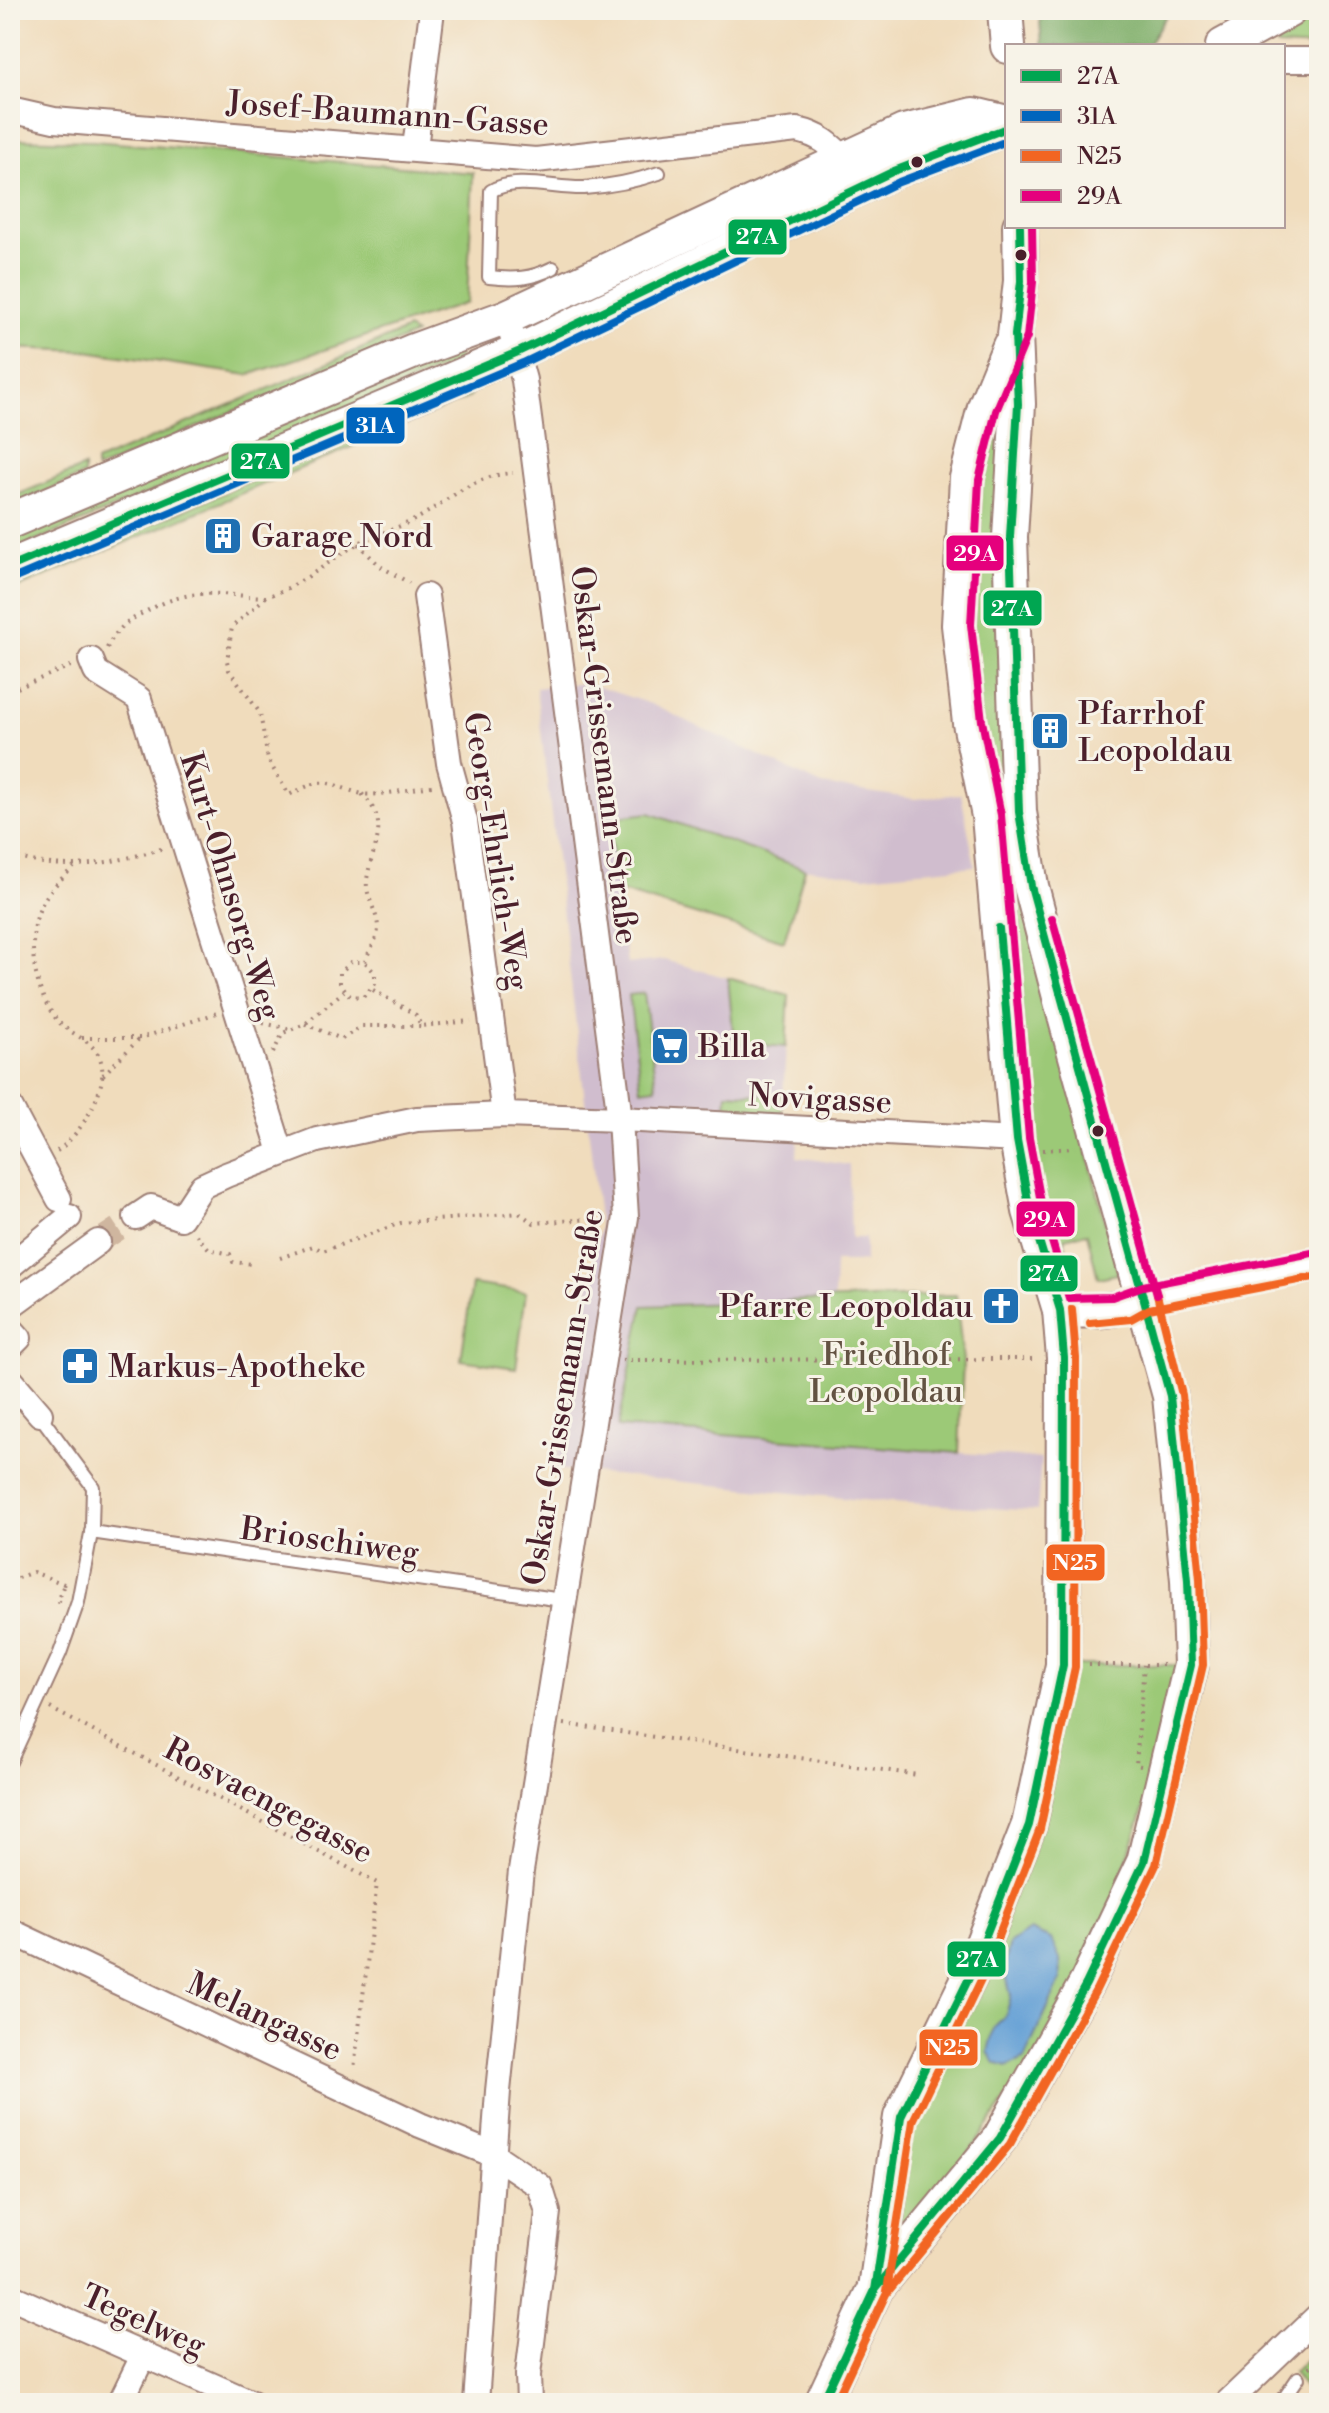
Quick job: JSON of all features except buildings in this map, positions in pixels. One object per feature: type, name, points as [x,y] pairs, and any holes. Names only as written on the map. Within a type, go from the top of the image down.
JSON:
[{"type":"street","points":[[415,148],[432,10]]},
{"type":"street","points":[[1005,10],[1008,44]]},
{"type":"street","points":[[1232,44],[1289,10]]},
{"type":"street","points":[[1285,60],[1319,60]]},
{"type":"street","name":"Josef-Baumann-Gasse","points":[[10,110],[54,120],[536,160],[797,130],[828,141],[846,161]]},
{"type":"street","points":[[10,521],[414,351],[507,317],[918,126],[974,115],[1005,124]]},
{"type":"street","points":[[10,567],[518,352],[894,171],[1005,126]]},
{"type":"street","points":[[822,2403],[876,2288],[1000,2138],[1079,1997],[1144,1862],[1191,1665],[1188,1580],[1170,1396],[1031,886],[1019,812],[1010,537],[1018,404],[1015,335],[1021,281],[1020,228]]},
{"type":"street","name":"Oskar-Grissemann-Straße","points":[[476,2403],[494,2155],[519,1887],[562,1600],[626,1217],[620,1119],[536,472],[518,352],[507,317]]},
{"type":"street","points":[[876,2288],[901,2117],[970,1976],[1029,1825],[1063,1665],[1064,1358],[1060,1310],[1030,1211],[1019,1146],[989,816],[970,723],[959,625],[967,478],[985,407],[1015,335]]},
{"type":"street","name":"Georg-Ehrlich-Weg","points":[[426,596],[454,783],[465,821],[504,1115]]},
{"type":"street","name":"Kurt-Ohnsorg-Weg","points":[[91,660],[96,672],[139,699],[281,1152]]},
{"type":"street","points":[[10,1107],[64,1207],[93,1246],[10,1306]]},
{"type":"street","name":"Novigasse","points":[[181,1218],[202,1186],[281,1152],[397,1122],[504,1115],[620,1119],[1019,1146]]},
{"type":"street","points":[[10,1266],[64,1207]]},
{"type":"street","points":[[136,1217],[151,1207],[181,1218]]},
{"type":"street","points":[[1060,1310],[1102,1311],[1129,1307],[1145,1298],[1319,1264]]},
{"type":"street","points":[[10,1328],[19,1338],[10,1347]]},
{"type":"street","points":[[10,1379],[42,1418]]},
{"type":"street","name":"Melangasse","points":[[10,1931],[344,2089],[494,2155]]},
{"type":"street","points":[[494,2155],[540,2186],[548,2212],[530,2361],[529,2403]]},
{"type":"street","name":"Tegelweg","points":[[10,2296],[252,2403]]},
{"type":"street","points":[[1227,2403],[1319,2315]]},
{"type":"street","points":[[120,2403],[144,2354]]},
{"type":"lane","points":[[553,268],[536,276],[515,280],[489,277],[491,191],[503,184],[581,188],[626,184],[659,173]]},
{"type":"lane","points":[[10,1762],[78,1602],[91,1532],[93,1487],[42,1418]]},
{"type":"lane","name":"Brioschiweg","points":[[91,1532],[562,1600]]},
{"type":"lane","points":[[1281,2403],[1298,2378]]},
{"type":"path","points":[[365,962],[378,932],[367,881],[375,857],[378,824],[372,804],[362,794],[340,784],[322,782],[289,795],[268,760],[266,727],[260,713],[229,670],[227,661],[232,627],[266,597],[318,572],[358,544],[416,519],[482,478],[536,472]]},
{"type":"path","points":[[358,544],[380,566],[426,596]]},
{"type":"path","points":[[10,691],[104,656],[113,637],[128,621],[184,594],[219,592],[266,597]]},
{"type":"path","points":[[362,794],[454,783]]},
{"type":"path","points":[[10,855],[74,867],[126,859],[184,842]]},
{"type":"path","points":[[74,867],[41,906],[33,950],[36,972],[50,1009],[58,1021],[96,1052],[102,1076]]},
{"type":"path","points":[[351,962],[365,962],[375,973],[373,990],[357,997],[344,991],[340,983],[344,968],[351,962]]},
{"type":"path","points":[[373,990],[416,1015],[421,1026]]},
{"type":"path","points":[[260,1084],[283,1033],[305,1024],[344,991]]},
{"type":"path","points":[[79,1037],[99,1040],[141,1038],[236,1007]]},
{"type":"path","points":[[305,1024],[342,1039],[362,1026],[421,1026],[491,1018]]},
{"type":"path","points":[[40,1162],[64,1147],[84,1127],[102,1076],[141,1038]]},
{"type":"path","points":[[1019,1146],[1101,1147]]},
{"type":"path","points":[[280,1258],[313,1246],[323,1251],[401,1223],[519,1213],[534,1223],[626,1217]]},
{"type":"path","points":[[181,1218],[209,1249],[230,1254],[233,1262],[253,1264]]},
{"type":"path","points":[[632,1360],[1064,1358]]},
{"type":"path","points":[[10,1581],[33,1572],[64,1584],[70,1571]]},
{"type":"path","points":[[1063,1665],[1191,1665]]},
{"type":"path","points":[[1144,1665],[1136,1765],[1166,1769]]},
{"type":"path","name":"Rosvaengegasse","points":[[38,1701],[377,1883],[355,2067],[344,2089]]},
{"type":"path","points":[[544,1721],[918,1775]]},
{"type":"shaded area","points":[[586,683],[651,704],[822,785],[915,799],[961,794],[975,866],[865,876],[795,867],[608,818],[627,964],[664,960],[789,995],[782,1113],[798,1138],[797,1157],[849,1165],[851,1238],[865,1238],[865,1262],[835,1262],[834,1299],[643,1306],[618,1426],[1041,1459],[1037,1511],[862,1500],[555,1469],[600,1227],[536,688]]},
{"type":"green space","points":[[1039,10],[1170,10],[1148,44],[1042,44]]},
{"type":"green space","points":[[1319,17],[1319,48],[1285,46],[1277,42]]},
{"type":"green space","points":[[10,139],[93,141],[473,173],[467,303],[248,375],[87,351],[10,348]]},
{"type":"green space","points":[[408,329],[415,334],[96,470],[96,462]]},
{"type":"green space","points":[[455,348],[460,361],[10,552],[10,537]]},
{"type":"green space","points":[[473,387],[470,397],[10,591],[10,584]]},
{"type":"green space","points":[[1003,402],[1000,706],[1086,1146],[1118,1274],[1098,1278],[1087,1233],[1064,1238],[1073,1281],[1066,1284],[1038,1183],[970,674],[971,494]]},
{"type":"green space","points":[[84,467],[84,475],[10,506],[10,498]]},
{"type":"green space","points":[[649,813],[805,869],[784,941],[618,891],[608,818]]},
{"type":"green space","points":[[728,978],[789,995],[786,1047],[734,1043]]},
{"type":"green space","points":[[644,993],[656,1087],[641,1089],[629,995]]},
{"type":"green space","points":[[727,1093],[783,1096],[782,1113],[726,1110]]},
{"type":"green space","points":[[472,1284],[526,1292],[516,1368],[461,1360]]},
{"type":"green space","name":"Friedhof Leopoldau","points":[[956,1295],[963,1361],[959,1453],[618,1427],[643,1306]]},
{"type":"green space","points":[[1063,1665],[1191,1665],[1086,1984],[876,2288],[901,2117],[970,1976]]},
{"type":"green space","points":[[1319,2346],[1319,2403],[1316,2403],[1293,2372]]},
{"type":"water","points":[[1030,1930],[1051,1939],[1060,1959],[1061,1979],[1024,2059],[1007,2067],[995,2063],[988,2052],[994,2027],[1006,2015],[1011,1996],[1004,1967],[1010,1943]]},
{"type":"tunnel","points":[[98,1242],[136,1217]]},
{"type":"transit line","name":"27A","points":[[10,567],[518,352],[894,171],[1005,129]]},
{"type":"transit line","name":"31A","points":[[15,578],[523,363],[899,182],[1005,142]]},
{"type":"transit line","name":"27A","points":[[822,2403],[876,2288],[1000,2138],[1086,1984],[1144,1862],[1191,1665],[1188,1580],[1170,1396],[1031,886],[1019,812],[1010,537],[1018,404],[1015,335],[1021,281],[1020,228]]},
{"type":"transit line","name":"29A","points":[[1032,228],[1033,282],[1027,337],[996,411],[979,480],[971,625],[982,721],[1001,815],[1029,1138],[1042,1208],[1069,1298],[1112,1297],[1143,1286],[1317,1252]]},
{"type":"transit line","name":"29A","points":[[1052,918],[1157,1295]]},
{"type":"transit line","name":"27A","points":[[875,2290],[901,2117],[970,1976],[1029,1825],[1063,1665],[1064,1358],[1060,1310],[1030,1211],[1017,1140],[999,928]]},
{"type":"transit line","name":"N25","points":[[1090,1323],[1131,1319],[1149,1309],[1319,1276]]},
{"type":"transit line","name":"N25","points":[[835,2403],[886,2294],[1010,2144],[1096,1990],[1156,1865],[1203,1665],[1200,1579],[1182,1395],[1157,1295]]},
{"type":"transit line","name":"N25","points":[[887,2291],[913,2121],[981,1980],[1040,1829],[1075,1667],[1076,1358],[1072,1309]]},
{"type":"place","name":"Garage Nord","points":[[223,536]]},
{"type":"place","name":"Pfarrhof Leopoldau","points":[[1050,731]]},
{"type":"place","name":"Billa","points":[[670,1046]]},
{"type":"place","name":"Pfarre Leopoldau","points":[[1001,1306]]},
{"type":"place","name":"Markus-Apotheke","points":[[80,1366]]}]
